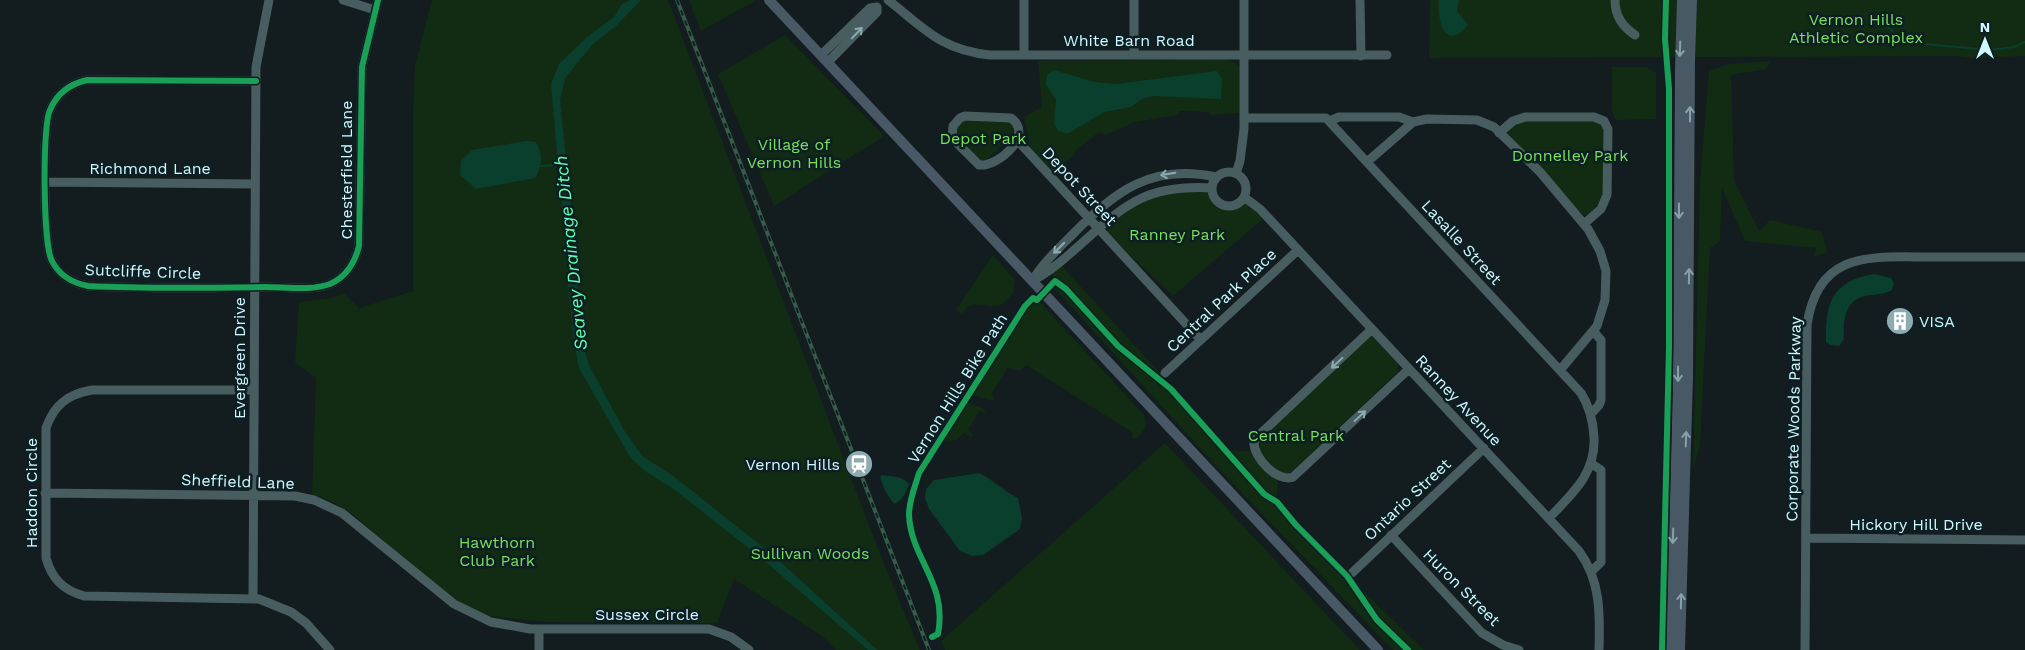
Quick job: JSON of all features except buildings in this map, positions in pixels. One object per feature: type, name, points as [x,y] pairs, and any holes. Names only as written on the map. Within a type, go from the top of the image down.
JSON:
[{"type":"main road","points":[[769,0],[1378,650]]},
{"type":"main road","points":[[1671,650],[1678,386],[1682,0]]},
{"type":"main road","points":[[1680,650],[1688,377],[1692,0]]},
{"type":"street","name":"Evergreen Drive","points":[[253,598],[256,66],[269,0]]},
{"type":"street","points":[[343,0],[375,10]]},
{"type":"street","name":"Chesterfield Lane","points":[[254,287],[319,287],[330,283],[345,273],[357,255],[359,246],[362,67],[378,0]]},
{"type":"street","name":"White Barn Road","points":[[888,0],[939,40],[956,49],[990,55],[1387,55]]},
{"type":"street","points":[[1024,0],[1024,55]]},
{"type":"street","points":[[1134,0],[1134,55]]},
{"type":"street","points":[[1236,173],[1243,144],[1244,0]]},
{"type":"street","points":[[1360,0],[1360,56]]},
{"type":"street","points":[[1615,0],[1617,14],[1622,24],[1635,36]]},
{"type":"street","points":[[825,59],[877,12],[880,4]]},
{"type":"street","name":"Sutcliffe Circle","points":[[254,287],[106,287],[88,286],[72,281],[57,269],[51,260],[46,246],[46,182],[47,116],[56,97],[70,86],[96,79],[256,81]]},
{"type":"street","name":"Depot Street","points":[[965,116],[1003,116],[1011,118],[1017,124],[1020,132],[1018,141],[992,163],[978,165],[954,141],[951,134],[955,122],[965,116]]},
{"type":"street","points":[[1244,118],[1319,117],[1326,118],[1329,121],[1339,117],[1399,117],[1413,122]]},
{"type":"street","points":[[1499,133],[1513,120],[1525,117],[1594,117],[1604,121],[1608,129],[1607,195],[1601,208],[1584,224]]},
{"type":"street","points":[[1367,162],[1413,122],[1427,118],[1464,118],[1486,124],[1499,133],[1540,172],[1584,224],[1600,251],[1606,271],[1605,300],[1594,332],[1561,369]]},
{"type":"street","name":"Lasalle Street","points":[[1329,121],[1561,369],[1581,393],[1591,414],[1595,448],[1592,464],[1580,485],[1549,518]]},
{"type":"street","name":"Depot Street","points":[[1018,141],[1200,339]]},
{"type":"street","points":[[1032,281],[1041,266],[1089,217],[1114,196],[1148,178],[1181,172],[1216,177],[1229,172],[1236,173],[1244,181],[1246,192],[1244,198],[1234,205],[1228,206],[1216,200],[1212,188],[1216,177]]},
{"type":"street","name":"Richmond Lane","points":[[46,182],[254,184]]},
{"type":"street","points":[[1032,281],[1047,274],[1119,211],[1156,192],[1177,187],[1212,188]]},
{"type":"street","name":"Ranney Avenue","points":[[1244,198],[1260,209],[1579,551],[1591,572],[1599,595],[1600,650]]},
{"type":"street","name":"Central Park Place","points":[[1165,373],[1298,250]]},
{"type":"street","name":"Corporate Woods Parkway","points":[[1805,650],[1807,324],[1813,299],[1821,285],[1832,272],[1866,257],[2025,258]]},
{"type":"street","points":[[1372,329],[1258,436],[1254,442],[1256,454],[1278,476],[1283,479],[1293,477],[1409,368]]},
{"type":"street","points":[[1591,414],[1599,405],[1600,400],[1601,340],[1594,332]]},
{"type":"street","name":"Haddon Circle","points":[[254,390],[92,390],[75,393],[66,398],[54,410],[46,428],[44,494],[46,558],[54,578],[74,593],[94,597],[253,598],[273,603],[291,612],[306,623],[327,649]]},
{"type":"street","name":"Ontario Street","points":[[1352,572],[1484,448]]},
{"type":"street","name":"Lasalle Street","points":[[1591,572],[1601,562],[1601,470],[1592,464]]},
{"type":"street","name":"Sheffield Lane","points":[[44,494],[254,494],[295,496],[323,504],[356,522],[454,604],[491,622],[539,629]]},
{"type":"street","name":"Huron Street","points":[[1390,535],[1482,633],[1503,645],[1519,650]]},
{"type":"street","name":"Hickory Hill Drive","points":[[1806,538],[2025,540]]},
{"type":"street","points":[[539,629],[539,650]]},
{"type":"street","name":"Sussex Circle","points":[[539,629],[709,629],[731,637],[749,650]]},
{"type":"green space","points":[[432,0],[668,0],[884,564],[920,650],[836,650],[822,636],[734,579],[717,623],[546,622],[490,616],[468,607],[440,589],[351,513],[335,503],[312,494],[316,378],[295,363],[299,302],[331,298],[344,293],[359,308],[413,291],[413,112],[415,66]]},
{"type":"green space","points":[[689,0],[755,0],[755,1],[701,31]]},
{"type":"green space","name":"Vernon Hills Athletic Complex","points":[[1430,0],[2025,0],[2025,56],[1973,58],[1957,56],[1429,58]]},
{"type":"green space","name":"Village of Vernon Hills","points":[[785,35],[884,136],[774,206],[718,74]]},
{"type":"green space","points":[[1229,59],[1239,66],[1239,113],[1212,115],[1207,112],[1180,111],[1178,115],[1135,122],[1106,135],[1098,133],[1076,150],[1074,155],[1053,173],[1030,148],[1024,117],[1042,107],[1038,61]]},
{"type":"green space","points":[[1771,61],[1766,69],[1731,75],[1734,180],[1759,231],[1770,220],[1822,232],[1827,252],[1814,257],[1816,248],[1745,241],[1722,188],[1720,241],[1710,248],[1700,445],[1693,470],[1700,182],[1709,71],[1728,64]]},
{"type":"green space","points":[[1612,67],[1646,67],[1656,73],[1656,119],[1616,120],[1612,111]]},
{"type":"green space","name":"Depot Park","points":[[1008,119],[1014,127],[1015,134],[985,161],[978,160],[955,136],[959,120]]},
{"type":"green space","name":"Donnelley Park","points":[[1593,120],[1604,126],[1603,199],[1588,215],[1584,216],[1508,135],[1507,130],[1522,121]]},
{"type":"green space","name":"Ranney Park","points":[[1206,191],[1218,205],[1233,208],[1246,202],[1264,218],[1173,296],[1109,235],[1107,230],[1109,224],[1117,216],[1159,192]]},
{"type":"green space","points":[[993,255],[1015,280],[1013,294],[1001,305],[975,305],[966,309],[962,314],[956,310]]},
{"type":"green space","points":[[1061,265],[1229,448],[1234,451],[1249,451],[1278,481],[1277,498],[1354,582],[1424,650],[1393,650],[1218,468],[1056,290],[1052,280],[1055,271]]},
{"type":"green space","points":[[1038,300],[1144,415],[1146,422],[1144,428],[1135,439],[1131,438],[1133,433],[1026,365],[1021,370],[1008,367],[991,395],[994,398],[993,401],[973,395],[972,393],[1029,303]]},
{"type":"green space","name":"Central Park","points":[[1372,336],[1398,364],[1399,371],[1290,473],[1285,474],[1275,469],[1263,456],[1257,441],[1368,337]]},
{"type":"green space","points":[[966,402],[984,409],[986,414],[980,410],[968,430],[973,434],[971,437],[964,433],[956,440],[940,443]]},
{"type":"green space","points":[[1165,443],[1360,650],[945,650],[941,641]]},
{"type":"water","name":"Seavey Drainage Ditch","points":[[630,0],[641,0],[617,25],[592,45],[565,78],[560,100],[574,235],[581,331],[588,363],[624,430],[642,456],[672,475],[774,556],[877,650],[868,650],[761,558],[675,490],[646,472],[630,457],[579,368],[573,337],[551,84],[559,64],[587,37],[614,17],[622,4]]},
{"type":"water","points":[[1439,0],[1459,0],[1457,11],[1468,25],[1458,34],[1450,36],[1443,29],[1439,17]]},
{"type":"water","points":[[1054,70],[1095,82],[1116,84],[1217,71],[1222,79],[1221,99],[1154,96],[1142,99],[1131,107],[1104,112],[1067,134],[1058,131],[1054,123],[1056,99],[1046,85],[1047,75]]},
{"type":"water","points":[[526,141],[536,142],[540,151],[541,165],[535,178],[476,189],[460,175],[461,161],[472,150]]},
{"type":"water","points":[[1874,274],[1891,278],[1894,283],[1892,290],[1882,294],[1865,296],[1853,302],[1846,313],[1844,339],[1839,346],[1830,345],[1826,342],[1826,328],[1827,316],[1834,296],[1840,288],[1849,282]]},
{"type":"water","points":[[979,473],[1018,498],[1022,518],[1020,529],[983,555],[972,556],[960,551],[929,509],[925,498],[926,489],[934,480]]},
{"type":"water","points":[[882,475],[900,478],[909,484],[904,496],[894,504],[885,491],[880,477]]},
{"type":"waterway","points":[[1873,23],[1887,27],[1896,38],[1913,43],[1990,50],[2014,47],[2025,42]]},
{"type":"waterway","name":"Seavey Drainage Ditch","points":[[541,166],[558,165]]},
{"type":"railway","points":[[677,0],[929,650]]},
{"type":"cycle path","points":[[256,81],[87,80],[75,84],[60,94],[53,104],[47,120],[45,161],[45,210],[49,251],[52,261],[58,270],[77,283],[88,286],[132,288],[306,288],[330,284],[341,277],[355,258],[359,246],[362,67],[378,0]]},
{"type":"cycle path","points":[[1662,650],[1669,347],[1669,89],[1665,39],[1666,0]]},
{"type":"cycle path","name":"Vernon Hills Bike Path","points":[[932,637],[938,634],[940,616],[938,600],[934,585],[911,531],[909,515],[911,499],[919,473],[1025,306],[1033,298],[1037,300],[1055,281],[1066,289],[1118,346],[1171,389],[1264,494],[1277,502],[1296,525],[1347,576],[1377,620],[1408,650]]},
{"type":"place","name":"VISA","points":[[1900,321]]},
{"type":"place","name":"Vernon Hills","points":[[859,464]]},
{"type":"park label","name":"Hawthorn Club Park","points":[[497,551]]},
{"type":"park label","name":"Sullivan Woods","points":[[810,553]]}]
